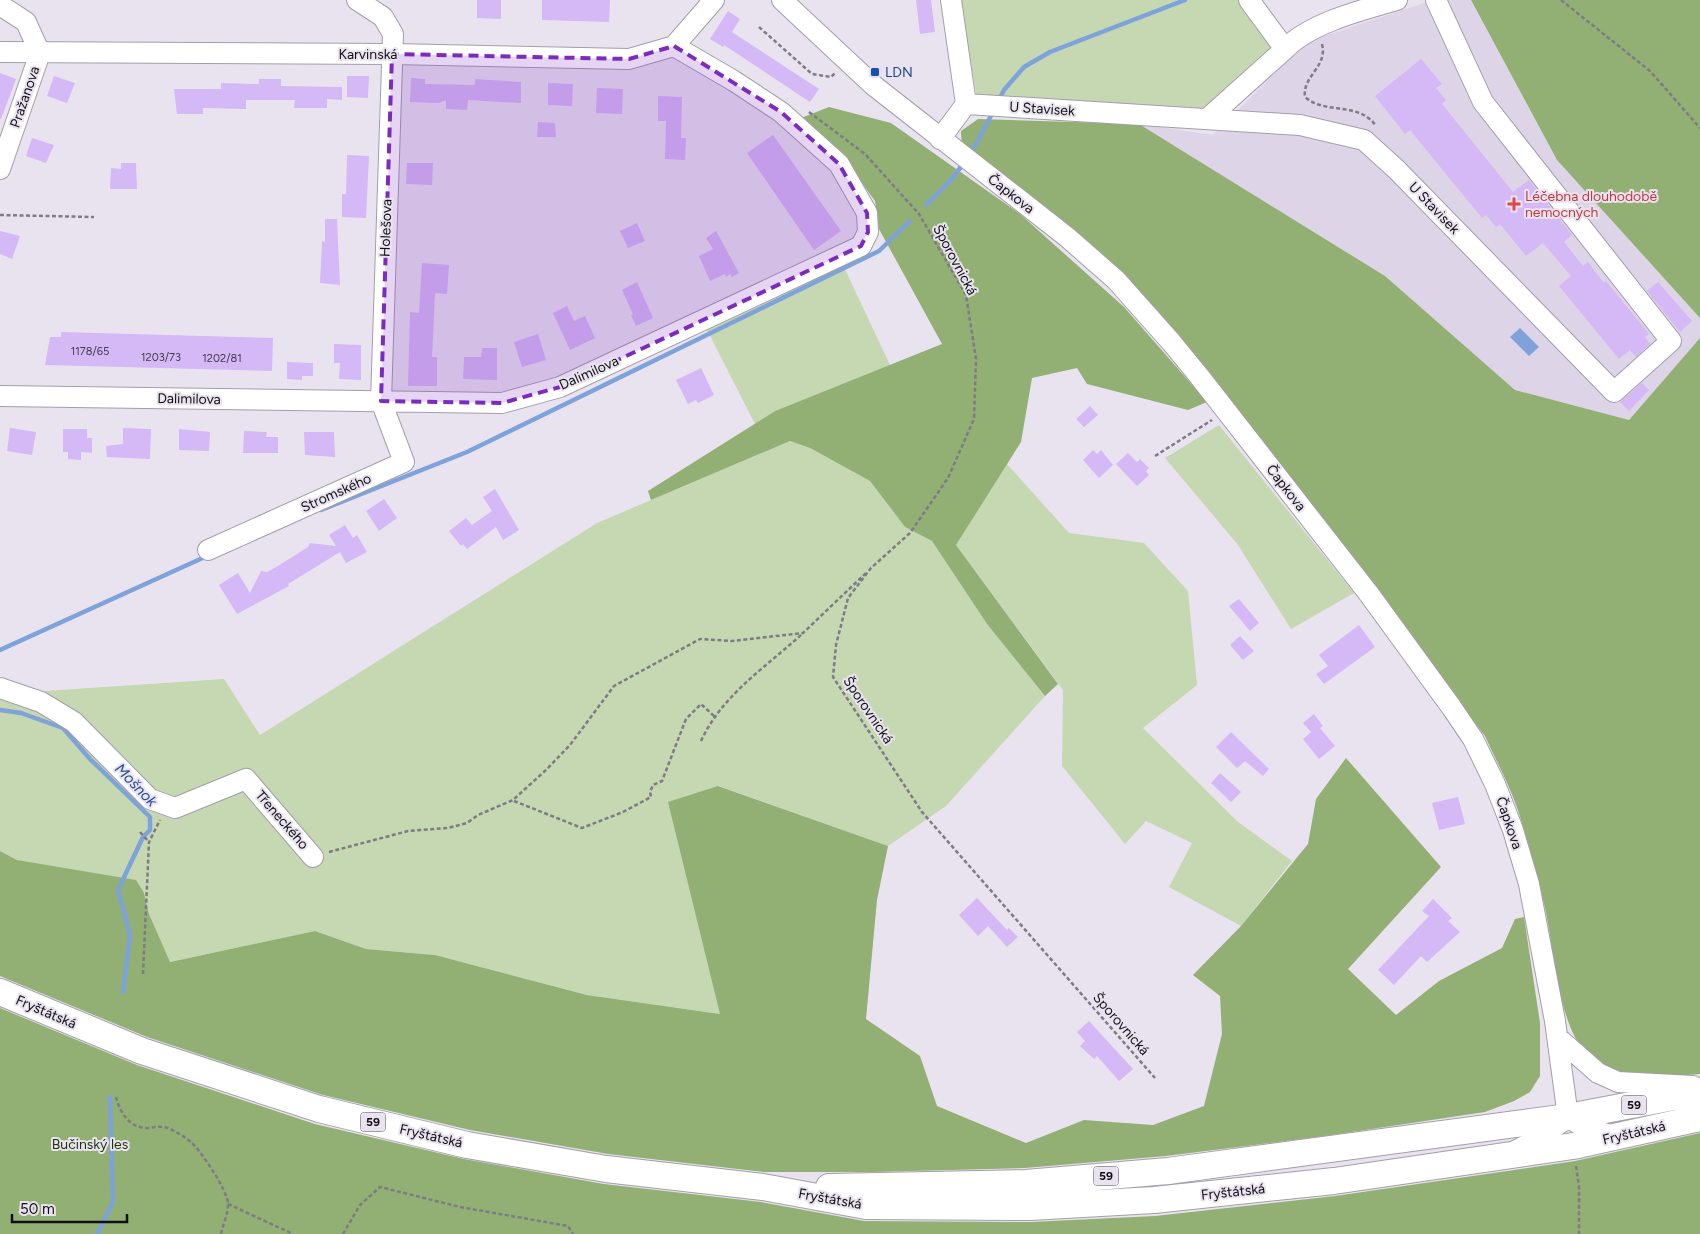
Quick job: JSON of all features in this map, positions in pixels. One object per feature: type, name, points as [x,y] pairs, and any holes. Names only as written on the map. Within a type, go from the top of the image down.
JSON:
[{"type":"main road","name":"Fryštátská","points":[[0,992],[142,1051],[319,1109],[485,1148],[606,1169],[763,1187],[866,1206],[1030,1207],[1154,1200],[1334,1181],[1508,1156],[1573,1146],[1700,1118]]},
{"type":"main road","name":"Fryštátská","points":[[763,1187],[872,1187],[1026,1183],[1168,1171],[1568,1117],[1700,1092]]},
{"type":"street","name":"Holešova","points":[[357,0],[383,17],[393,34],[381,402]]},
{"type":"street","points":[[674,46],[714,0]]},
{"type":"street","name":"Čapkova","points":[[782,0],[846,62],[940,139],[1067,237],[1116,280],[1172,343],[1369,594],[1473,739],[1496,784],[1529,884],[1557,1036],[1568,1117]]},
{"type":"street","points":[[940,139],[966,104],[951,0]]},
{"type":"street","points":[[1249,0],[1285,49]]},
{"type":"street","points":[[1207,119],[1296,37],[1361,10],[1397,0]]},
{"type":"street","name":"U Stavisek","points":[[966,104],[1300,125],[1364,140],[1614,392],[1671,341],[1483,102],[1436,0]]},
{"type":"street","points":[[0,5],[26,22],[40,53]]},
{"type":"street","name":"Karvinská","points":[[0,52],[392,54],[628,59],[674,46]]},
{"type":"street","name":"Dalimilova","points":[[0,396],[502,403],[560,387],[861,246],[868,232],[867,213],[839,164],[781,112],[734,81],[674,46]]},
{"type":"street","name":"Pražanova","points":[[0,169],[40,53]]},
{"type":"street","name":"Stromského","points":[[208,550],[404,462],[381,402]]},
{"type":"street","points":[[0,688],[41,702],[74,722],[150,800],[167,805]]},
{"type":"street","name":"Třeneckého","points":[[167,805],[175,808],[246,779],[313,857]]},
{"type":"street","points":[[1557,1036],[1598,1073],[1618,1082],[1700,1086]]},
{"type":"street","points":[[1508,1156],[1543,1136],[1568,1117],[1582,1126],[1616,1137]]},
{"type":"path","points":[[1561,0],[1650,70],[1700,128]]},
{"type":"path","points":[[759,27],[812,74],[831,77],[846,62]]},
{"type":"path","points":[[1317,28],[1323,50],[1322,60],[1304,89],[1305,97],[1312,104],[1356,111],[1370,117],[1381,133],[1379,154]]},
{"type":"path","name":"Šporovnická","points":[[803,108],[818,117],[865,154],[919,214],[966,296],[976,359],[974,419],[948,478],[910,533],[871,568],[848,598],[836,645],[833,677],[922,812],[1155,1078]]},
{"type":"path","points":[[0,214],[94,217]]},
{"type":"path","points":[[1155,456],[1226,411]]},
{"type":"path","points":[[702,740],[715,717],[751,676],[803,633],[871,568]]},
{"type":"path","points":[[313,857],[408,830],[448,828],[468,823],[478,815],[513,800],[570,745],[614,686],[700,639],[732,641],[803,633]]},
{"type":"path","points":[[513,800],[582,828],[594,824],[651,797],[653,785],[662,781],[666,774],[675,743],[686,720],[701,704],[715,717]]},
{"type":"path","points":[[143,974],[149,842],[167,805]]},
{"type":"path","points":[[140,832],[149,842]]},
{"type":"path","points":[[116,1097],[123,1115],[132,1123],[148,1128],[156,1126],[167,1128],[191,1142],[220,1182],[228,1204],[221,1234]]},
{"type":"path","points":[[1573,1146],[1579,1186],[1578,1234]]},
{"type":"path","points":[[343,1234],[360,1205],[380,1187],[460,1207],[568,1226],[573,1234]]},
{"type":"path","points":[[228,1204],[293,1234]]},
{"type":"highlighted area","points":[[674,46],[781,112],[839,164],[867,213],[868,232],[861,246],[560,387],[502,403],[381,401],[392,54],[629,59]]},
{"type":"shaded area","points":[[1433,0],[1471,0],[1557,160],[1700,318],[1700,338],[1629,420],[1515,390],[1385,276],[1139,124],[1213,135],[1306,42]]},
{"type":"green space","points":[[960,0],[1240,0],[1274,46],[1204,112],[977,98]]},
{"type":"green space","points":[[1471,0],[1700,0],[1700,318],[1557,160]]},
{"type":"green space","points":[[829,107],[891,123],[1020,214],[1124,307],[1207,402],[1188,410],[1087,384],[1077,368],[1032,378],[1021,442],[956,545],[1058,684],[1045,696],[987,624],[932,541],[905,527],[870,481],[810,448],[790,441],[651,500],[648,491],[775,411],[942,344],[879,229],[875,201],[840,153],[801,118]]},
{"type":"green space","points":[[978,119],[1139,124],[1385,276],[1515,390],[1629,420],[1700,338],[1700,1074],[1656,1077],[1627,1075],[1600,1065],[1588,1055],[1578,1042],[1564,1007],[1545,908],[1518,809],[1485,736],[1158,311],[1076,231],[962,148],[961,131]]},
{"type":"green space","points":[[842,263],[890,365],[775,411],[755,424],[706,328]]},
{"type":"green space","points":[[1219,425],[1354,593],[1291,629],[1238,545],[1165,458]]},
{"type":"green space","points":[[790,441],[810,448],[870,481],[905,527],[932,541],[987,624],[1045,696],[946,806],[888,846],[719,786],[721,1014],[587,995],[435,955],[366,949],[315,931],[169,962],[149,914],[144,893],[17,860],[0,851],[0,694],[224,679],[260,735],[597,523]]},
{"type":"green space","points":[[1006,463],[1069,533],[1144,543],[1188,591],[1197,685],[1143,728],[1238,822],[1292,861],[1241,926],[1169,887],[1192,843],[1146,821],[1125,844],[1062,766],[1063,690],[956,545]]},
{"type":"green space","points":[[1346,758],[1441,867],[1348,969],[1396,1015],[1439,981],[1502,948],[1515,919],[1524,917],[1540,1023],[1540,1076],[1530,1092],[1514,1101],[1485,1112],[1325,1136],[1166,1156],[1025,1168],[872,1172],[764,1172],[608,1154],[470,1130],[323,1095],[147,1037],[0,976],[0,851],[17,860],[136,880],[144,893],[149,914],[170,962],[315,931],[366,949],[435,955],[587,995],[720,1014],[668,802],[718,786],[888,846],[877,900],[866,1019],[920,1056],[937,1106],[1026,1143],[1084,1120],[1153,1125],[1204,1106],[1222,1034],[1220,996],[1193,975],[1241,926],[1308,844],[1316,799]]},
{"type":"green space","name":"Bučinský les","points":[[0,1008],[137,1065],[315,1124],[464,1159],[604,1184],[761,1202],[864,1221],[1031,1222],[1155,1216],[1335,1196],[1575,1161],[1700,1133],[1700,1234],[0,1234]]},
{"type":"water","points":[[1520,328],[1539,347],[1529,356],[1510,337]]},
{"type":"building","points":[[477,0],[501,0],[501,19],[477,18]]},
{"type":"building","points":[[542,0],[610,0],[609,22],[542,20]]},
{"type":"building","points":[[916,0],[931,0],[935,32],[920,34]]},
{"type":"building","points":[[728,11],[740,19],[732,32],[819,89],[810,102],[724,45],[723,47],[710,39]]},
{"type":"building","name":"Léčebna dlouhodobě nemocných","points":[[1421,59],[1442,84],[1436,88],[1446,100],[1442,104],[1513,192],[1529,180],[1572,235],[1564,242],[1583,266],[1588,262],[1604,283],[1606,281],[1649,334],[1645,337],[1650,344],[1636,357],[1630,350],[1619,359],[1559,286],[1571,276],[1543,243],[1526,256],[1500,224],[1496,227],[1486,215],[1482,218],[1410,130],[1405,134],[1375,96]]},
{"type":"building","points":[[0,73],[16,79],[1,119],[0,119]]},
{"type":"building","points":[[54,76],[75,83],[67,103],[47,96]]},
{"type":"building","points":[[347,76],[369,76],[368,98],[347,97]]},
{"type":"building","points":[[411,78],[425,79],[425,84],[475,85],[475,79],[521,82],[521,103],[468,100],[467,110],[446,109],[446,100],[439,103],[410,102]]},
{"type":"building","points":[[259,79],[281,79],[281,86],[342,87],[342,100],[327,99],[327,108],[294,108],[295,100],[246,100],[246,109],[203,108],[203,114],[177,114],[174,89],[221,89],[221,83],[259,84]]},
{"type":"building","points":[[548,83],[573,84],[572,106],[548,105]]},
{"type":"building","points":[[597,88],[623,89],[622,114],[596,113]]},
{"type":"building","points":[[658,96],[682,97],[681,138],[686,138],[685,160],[665,159],[666,121],[658,121]]},
{"type":"building","points":[[538,122],[555,123],[556,137],[537,137]]},
{"type":"building","points":[[773,135],[841,231],[814,250],[747,153]]},
{"type":"building","points":[[32,138],[54,145],[46,163],[26,156]]},
{"type":"building","points":[[347,155],[369,156],[366,218],[342,217],[342,194],[346,194]]},
{"type":"building","points":[[121,163],[136,163],[137,189],[110,189],[111,168],[121,169]]},
{"type":"building","points":[[407,163],[433,163],[432,185],[406,184]]},
{"type":"building","points":[[325,219],[337,219],[340,285],[320,283],[322,241],[325,242]]},
{"type":"building","points":[[637,223],[645,241],[628,248],[620,231]]},
{"type":"building","points":[[0,231],[20,236],[12,259],[0,254]]},
{"type":"building","points":[[716,231],[739,273],[732,277],[730,274],[726,277],[725,274],[710,281],[699,256],[713,249],[706,238]]},
{"type":"building","points":[[422,263],[449,265],[447,294],[435,293],[432,357],[437,357],[437,386],[408,386],[410,312],[419,313]]},
{"type":"building","points":[[637,282],[653,318],[636,326],[631,315],[633,314],[622,290]]},
{"type":"building","points":[[1658,282],[1692,321],[1680,332],[1647,291]]},
{"type":"building","points":[[567,306],[574,321],[585,316],[595,338],[570,350],[553,313]]},
{"type":"building","points":[[61,332],[273,338],[272,371],[45,365],[50,337],[61,337]]},
{"type":"building","points":[[538,334],[546,360],[522,367],[514,342]]},
{"type":"building","points":[[334,344],[361,345],[361,380],[339,379],[340,363],[334,363]]},
{"type":"building","points":[[482,348],[497,348],[497,380],[463,379],[464,357],[481,357]]},
{"type":"building","points":[[287,362],[313,363],[313,376],[302,376],[302,380],[287,379]]},
{"type":"building","points":[[701,368],[714,395],[698,403],[696,400],[688,404],[676,380]]},
{"type":"building","points":[[1642,383],[1649,390],[1629,411],[1620,402]]},
{"type":"building","points":[[1090,406],[1098,415],[1084,427],[1076,419]]},
{"type":"building","points":[[10,428],[36,432],[32,455],[7,451]]},
{"type":"building","points":[[123,428],[151,429],[150,459],[107,457],[106,446],[123,444]]},
{"type":"building","points":[[63,429],[87,429],[87,438],[92,438],[92,453],[81,452],[81,460],[68,459],[68,452],[63,452]]},
{"type":"building","points":[[179,429],[210,432],[209,451],[179,450]]},
{"type":"building","points":[[244,431],[267,432],[266,437],[278,437],[278,453],[243,453]]},
{"type":"building","points":[[304,432],[334,432],[335,457],[305,455]]},
{"type":"building","points":[[1093,450],[1097,454],[1101,450],[1113,465],[1099,478],[1083,460]]},
{"type":"building","points":[[1128,453],[1137,462],[1140,459],[1149,468],[1146,471],[1149,475],[1137,486],[1116,464]]},
{"type":"building","points":[[495,489],[519,530],[503,540],[496,527],[467,549],[463,544],[461,546],[449,531],[466,518],[472,525],[492,511],[483,497]]},
{"type":"building","points":[[384,499],[397,518],[379,531],[366,511]]},
{"type":"building","points":[[345,525],[353,538],[357,535],[367,552],[346,563],[340,552],[288,584],[289,586],[237,614],[219,585],[238,573],[250,593],[261,571],[267,572],[278,566],[308,547],[310,543],[336,546],[329,535]]},
{"type":"building","points":[[1239,599],[1259,623],[1250,631],[1229,606]]},
{"type":"building","points":[[1359,625],[1375,647],[1324,684],[1316,674],[1328,666],[1319,655]]},
{"type":"building","points":[[1240,636],[1254,651],[1243,660],[1230,645]]},
{"type":"building","points":[[1314,714],[1323,726],[1320,728],[1335,746],[1319,759],[1303,739],[1311,732],[1303,723]]},
{"type":"building","points":[[1231,732],[1269,769],[1263,776],[1245,761],[1237,768],[1216,747]]},
{"type":"building","points":[[1220,773],[1241,792],[1231,802],[1211,783]]},
{"type":"building","points":[[1458,797],[1465,824],[1439,830],[1432,803]]},
{"type":"building","points":[[977,898],[1007,930],[1009,928],[1018,937],[1007,947],[988,926],[978,936],[959,915]]},
{"type":"building","points":[[1433,899],[1452,918],[1448,921],[1460,932],[1427,962],[1421,956],[1394,985],[1378,970],[1429,916],[1422,911]]},
{"type":"building","points":[[1089,1021],[1133,1069],[1119,1081],[1097,1056],[1094,1059],[1080,1046],[1085,1041],[1077,1032]]},
{"type":"waterway","points":[[999,100],[1004,90],[1024,67],[1050,52],[1185,0]]},
{"type":"waterway","points":[[970,155],[993,112]]},
{"type":"waterway","points":[[926,205],[949,182],[964,163]]},
{"type":"waterway","points":[[321,510],[467,452],[879,251],[910,221]]},
{"type":"waterway","points":[[0,650],[207,556]]},
{"type":"waterway","name":"Mošnok","points":[[0,710],[21,713],[63,728],[90,759],[150,817],[150,830],[143,837],[118,890],[130,935],[123,992]]},
{"type":"waterway","name":"Mošnok","points":[[97,1234],[113,1202],[110,1097]]},
{"type":"place","name":"LDN","points":[[875,72]]},
{"type":"place","name":"Léčebna dlouhodobě nemocných","points":[[1514,204]]}]
